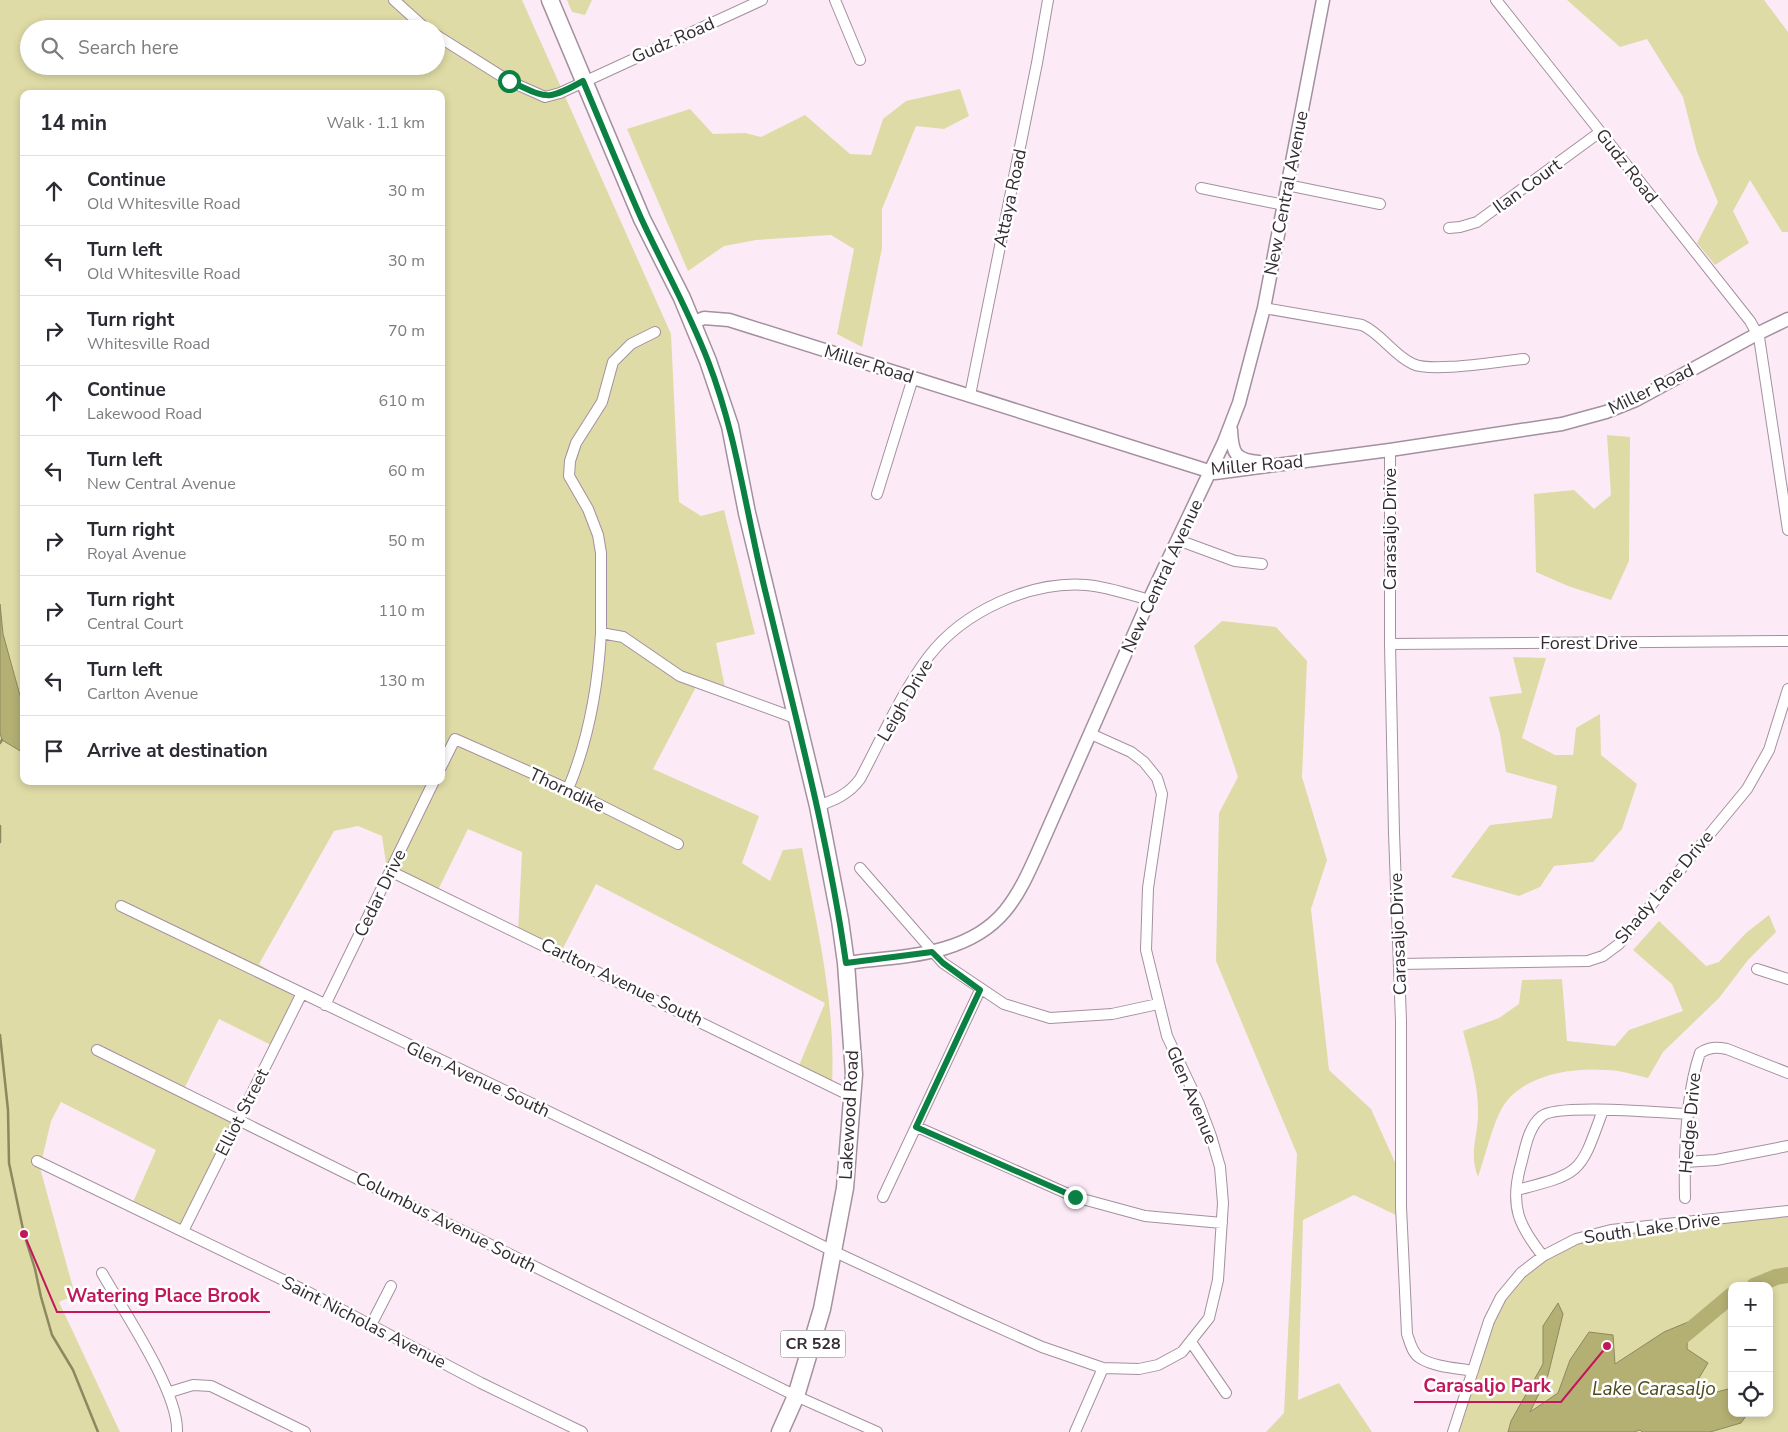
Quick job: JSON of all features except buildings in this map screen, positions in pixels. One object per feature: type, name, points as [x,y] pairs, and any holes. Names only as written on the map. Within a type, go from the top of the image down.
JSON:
[{"type":"main road","name":"CR 528","points":[[550,0],[583,81]]},
{"type":"main road","name":"Lakewood Road","points":[[583,81],[642,219],[682,298],[708,361],[730,426],[747,513],[795,718],[818,806],[840,920],[846,963],[854,1074],[846,1188],[835,1252]]},
{"type":"main road","name":"CR 528","points":[[780,1432],[796,1396],[822,1308],[835,1252]]},
{"type":"street","points":[[394,0],[416,20]]},
{"type":"street","name":"Gudz Road","points":[[445,41],[509,81],[545,97],[560,93],[762,0]]},
{"type":"street","points":[[835,0],[860,60]]},
{"type":"street","name":"Attaya Road","points":[[970,395],[1048,0]]},
{"type":"street","name":"New Central Avenue","points":[[846,963],[932,952],[954,945],[986,928],[1004,912],[1019,892],[1091,734],[1149,600],[1231,425],[1254,350],[1264,308],[1323,0]]},
{"type":"street","name":"Gudz Road","points":[[1496,0],[1750,321],[1757,334]]},
{"type":"street","name":"Ilan Court","points":[[1449,228],[1477,222],[1600,132]]},
{"type":"street","points":[[1287,185],[1380,204]]},
{"type":"street","points":[[1201,188],[1284,205]]},
{"type":"street","points":[[1264,308],[1362,325],[1372,330],[1404,359],[1424,368],[1524,359]]},
{"type":"street","name":"Miller Road","points":[[692,323],[704,318],[729,320],[1210,472],[1390,450],[1562,424],[1606,412],[1636,400],[1788,319]]},
{"type":"street","points":[[568,789],[582,755],[599,678],[601,632],[601,553],[598,535],[588,509],[570,476],[570,461],[576,443],[591,415],[602,402],[612,362],[631,344],[655,332]]},
{"type":"street","points":[[1757,334],[1764,359],[1788,530]]},
{"type":"street","points":[[877,494],[914,378]]},
{"type":"street","points":[[1231,425],[1236,455],[1244,461],[1284,463]]},
{"type":"street","name":"Carasaljo Drive","points":[[1390,450],[1390,644],[1401,1021],[1401,1207],[1407,1334],[1412,1349],[1419,1357],[1444,1366],[1473,1371]]},
{"type":"street","points":[[1178,540],[1235,561],[1262,564]]},
{"type":"street","name":"Leigh Drive","points":[[818,806],[832,801],[852,789],[860,779],[913,680],[930,655],[955,630],[978,614],[1018,595],[1066,585],[1107,587],[1149,600]]},
{"type":"street","points":[[601,632],[623,637],[680,676],[795,718]]},
{"type":"street","name":"Forest Drive","points":[[1390,644],[1788,641]]},
{"type":"street","name":"Shady Lane Drive","points":[[1399,964],[1588,961],[1603,956],[1619,944],[1746,788],[1769,750],[1788,689]]},
{"type":"street","name":"Glen Avenue","points":[[835,1252],[1042,1347],[1103,1368],[1130,1370],[1158,1365],[1182,1352],[1209,1318],[1218,1280],[1222,1223],[1220,1168],[1199,1104],[1167,1036],[1146,950],[1145,922],[1162,794],[1157,778],[1144,762],[1131,752],[1091,734]]},
{"type":"street","name":"Thorndike","points":[[445,759],[455,739],[568,789],[678,844]]},
{"type":"street","name":"Cedar Drive","points":[[325,1004],[432,785]]},
{"type":"street","points":[[860,868],[943,963],[980,990],[1004,1004],[1050,1018],[1112,1014],[1158,1004]]},
{"type":"street","name":"Carlton Avenue South","points":[[390,871],[852,1096]]},
{"type":"street","name":"Glen Avenue South","points":[[121,906],[649,1160],[835,1252]]},
{"type":"street","points":[[1757,969],[1788,979]]},
{"type":"street","points":[[882,1197],[980,990]]},
{"type":"street","name":"Elliot Street","points":[[183,1232],[302,992]]},
{"type":"street","name":"Hedge Drive","points":[[1685,1198],[1684,1162],[1696,1064],[1700,1053],[1717,1047],[1727,1049],[1788,1073]]},
{"type":"street","name":"Columbus Avenue South","points":[[97,1050],[796,1396],[877,1432]]},
{"type":"street","points":[[1543,1256],[1518,1221],[1517,1190],[1519,1174],[1529,1136],[1542,1115],[1548,1112],[1585,1109],[1689,1114]]},
{"type":"street","points":[[1517,1190],[1560,1179],[1578,1168],[1587,1154],[1603,1110]]},
{"type":"street","points":[[916,1127],[1075,1197],[1145,1216],[1222,1223]]},
{"type":"street","points":[[1684,1162],[1716,1160],[1788,1146]]},
{"type":"street","name":"Saint Nicholas Avenue","points":[[37,1161],[371,1325],[481,1384],[582,1432]]},
{"type":"street","name":"South Lake Drive","points":[[1453,1432],[1489,1321],[1501,1297],[1521,1273],[1543,1256],[1576,1239],[1611,1230],[1788,1211]]},
{"type":"street","points":[[102,1273],[170,1392],[176,1414],[177,1432]]},
{"type":"street","points":[[371,1325],[390,1286]]},
{"type":"street","points":[[1190,1342],[1226,1393]]},
{"type":"street","points":[[1075,1432],[1103,1368]]},
{"type":"street","points":[[170,1392],[193,1385],[211,1386],[305,1432]]},
{"type":"shaded area","points":[[0,0],[522,0],[671,334],[679,502],[701,516],[724,510],[755,634],[716,643],[727,697],[697,685],[653,769],[759,816],[742,863],[770,881],[783,850],[802,848],[828,995],[831,1025],[832,1085],[798,1068],[825,1003],[596,884],[560,954],[518,933],[522,852],[468,829],[436,894],[387,870],[382,836],[358,826],[334,831],[259,964],[302,992],[275,1047],[219,1019],[184,1089],[238,1119],[182,1237],[129,1211],[156,1150],[61,1102],[51,1121],[40,1168],[75,1295],[59,1302],[120,1432],[0,1432]]},
{"type":"shaded area","points":[[567,0],[592,0],[585,15],[572,12]]},
{"type":"shaded area","points":[[1567,0],[1764,0],[1788,32],[1788,232],[1782,232],[1750,180],[1733,211],[1749,243],[1715,265],[1697,243],[1718,202],[1697,152],[1683,97],[1647,39],[1620,47]]},
{"type":"shaded area","points":[[960,89],[969,116],[944,129],[916,126],[882,209],[882,248],[862,347],[837,334],[854,249],[831,235],[756,240],[724,246],[688,271],[627,129],[690,109],[713,134],[745,133],[761,137],[805,115],[850,154],[871,155],[883,119],[906,101]]},
{"type":"shaded area","points":[[1607,435],[1630,437],[1629,561],[1611,600],[1568,586],[1536,572],[1534,494],[1574,490],[1594,509],[1611,495]]},
{"type":"shaded area","points":[[1222,621],[1276,627],[1307,661],[1302,777],[1327,860],[1311,909],[1329,1070],[1371,1109],[1398,1169],[1398,1216],[1354,1195],[1303,1220],[1298,1400],[1339,1383],[1372,1432],[1266,1432],[1284,1413],[1297,1154],[1216,961],[1219,813],[1238,777],[1194,646]]},
{"type":"shaded area","points":[[1513,657],[1546,658],[1522,738],[1555,755],[1573,755],[1576,728],[1600,714],[1601,755],[1637,784],[1622,829],[1593,862],[1554,866],[1540,887],[1519,896],[1451,877],[1490,825],[1552,818],[1557,786],[1506,772],[1500,734],[1489,697],[1522,693]]},
{"type":"shaded area","points":[[1769,915],[1776,932],[1748,960],[1719,998],[1663,1052],[1648,1078],[1617,1071],[1578,1070],[1548,1076],[1521,1088],[1511,1097],[1498,1115],[1478,1177],[1474,1161],[1478,1116],[1477,1094],[1474,1073],[1463,1031],[1499,1018],[1519,1004],[1522,980],[1562,979],[1567,1041],[1615,1046],[1629,1030],[1683,1011],[1672,984],[1633,950],[1659,921],[1706,966],[1719,962],[1746,933]]},
{"type":"shaded area","points":[[1788,1211],[1788,1432],[1453,1432],[1489,1321],[1521,1273],[1576,1239]]},
{"type":"water","points":[[0,604],[3,634],[20,696],[20,751],[2,740],[0,733]]},
{"type":"water","name":"Lake Carasaljo","points":[[1558,1303],[1563,1314],[1548,1375],[1530,1412],[1558,1393],[1570,1360],[1589,1332],[1613,1335],[1615,1364],[1664,1332],[1688,1322],[1687,1349],[1708,1363],[1696,1383],[1709,1394],[1728,1389],[1728,1417],[1745,1417],[1741,1423],[1710,1432],[1642,1432],[1640,1430],[1634,1432],[1508,1432],[1511,1421],[1543,1364],[1543,1326]]},
{"type":"waterway","points":[[0,826],[0,842]]},
{"type":"waterway","points":[[0,1035],[8,1110],[9,1163],[24,1234],[52,1335],[73,1370],[98,1432]]},
{"type":"waterway","points":[[1764,1282],[1788,1275]]},
{"type":"waterway","points":[[1670,1347],[1728,1298]]},
{"type":"place","name":"Watering Place Brook","points":[[24,1234]]},
{"type":"place","name":"Carasaljo Park","points":[[1607,1346]]},
{"type":"route","points":[[509,81],[545,97],[560,93],[583,81],[642,219],[682,298],[708,361],[730,426],[747,513],[795,718],[818,806],[840,920],[846,963],[932,952],[943,963],[980,990],[916,1127],[1075,1197]]}]
